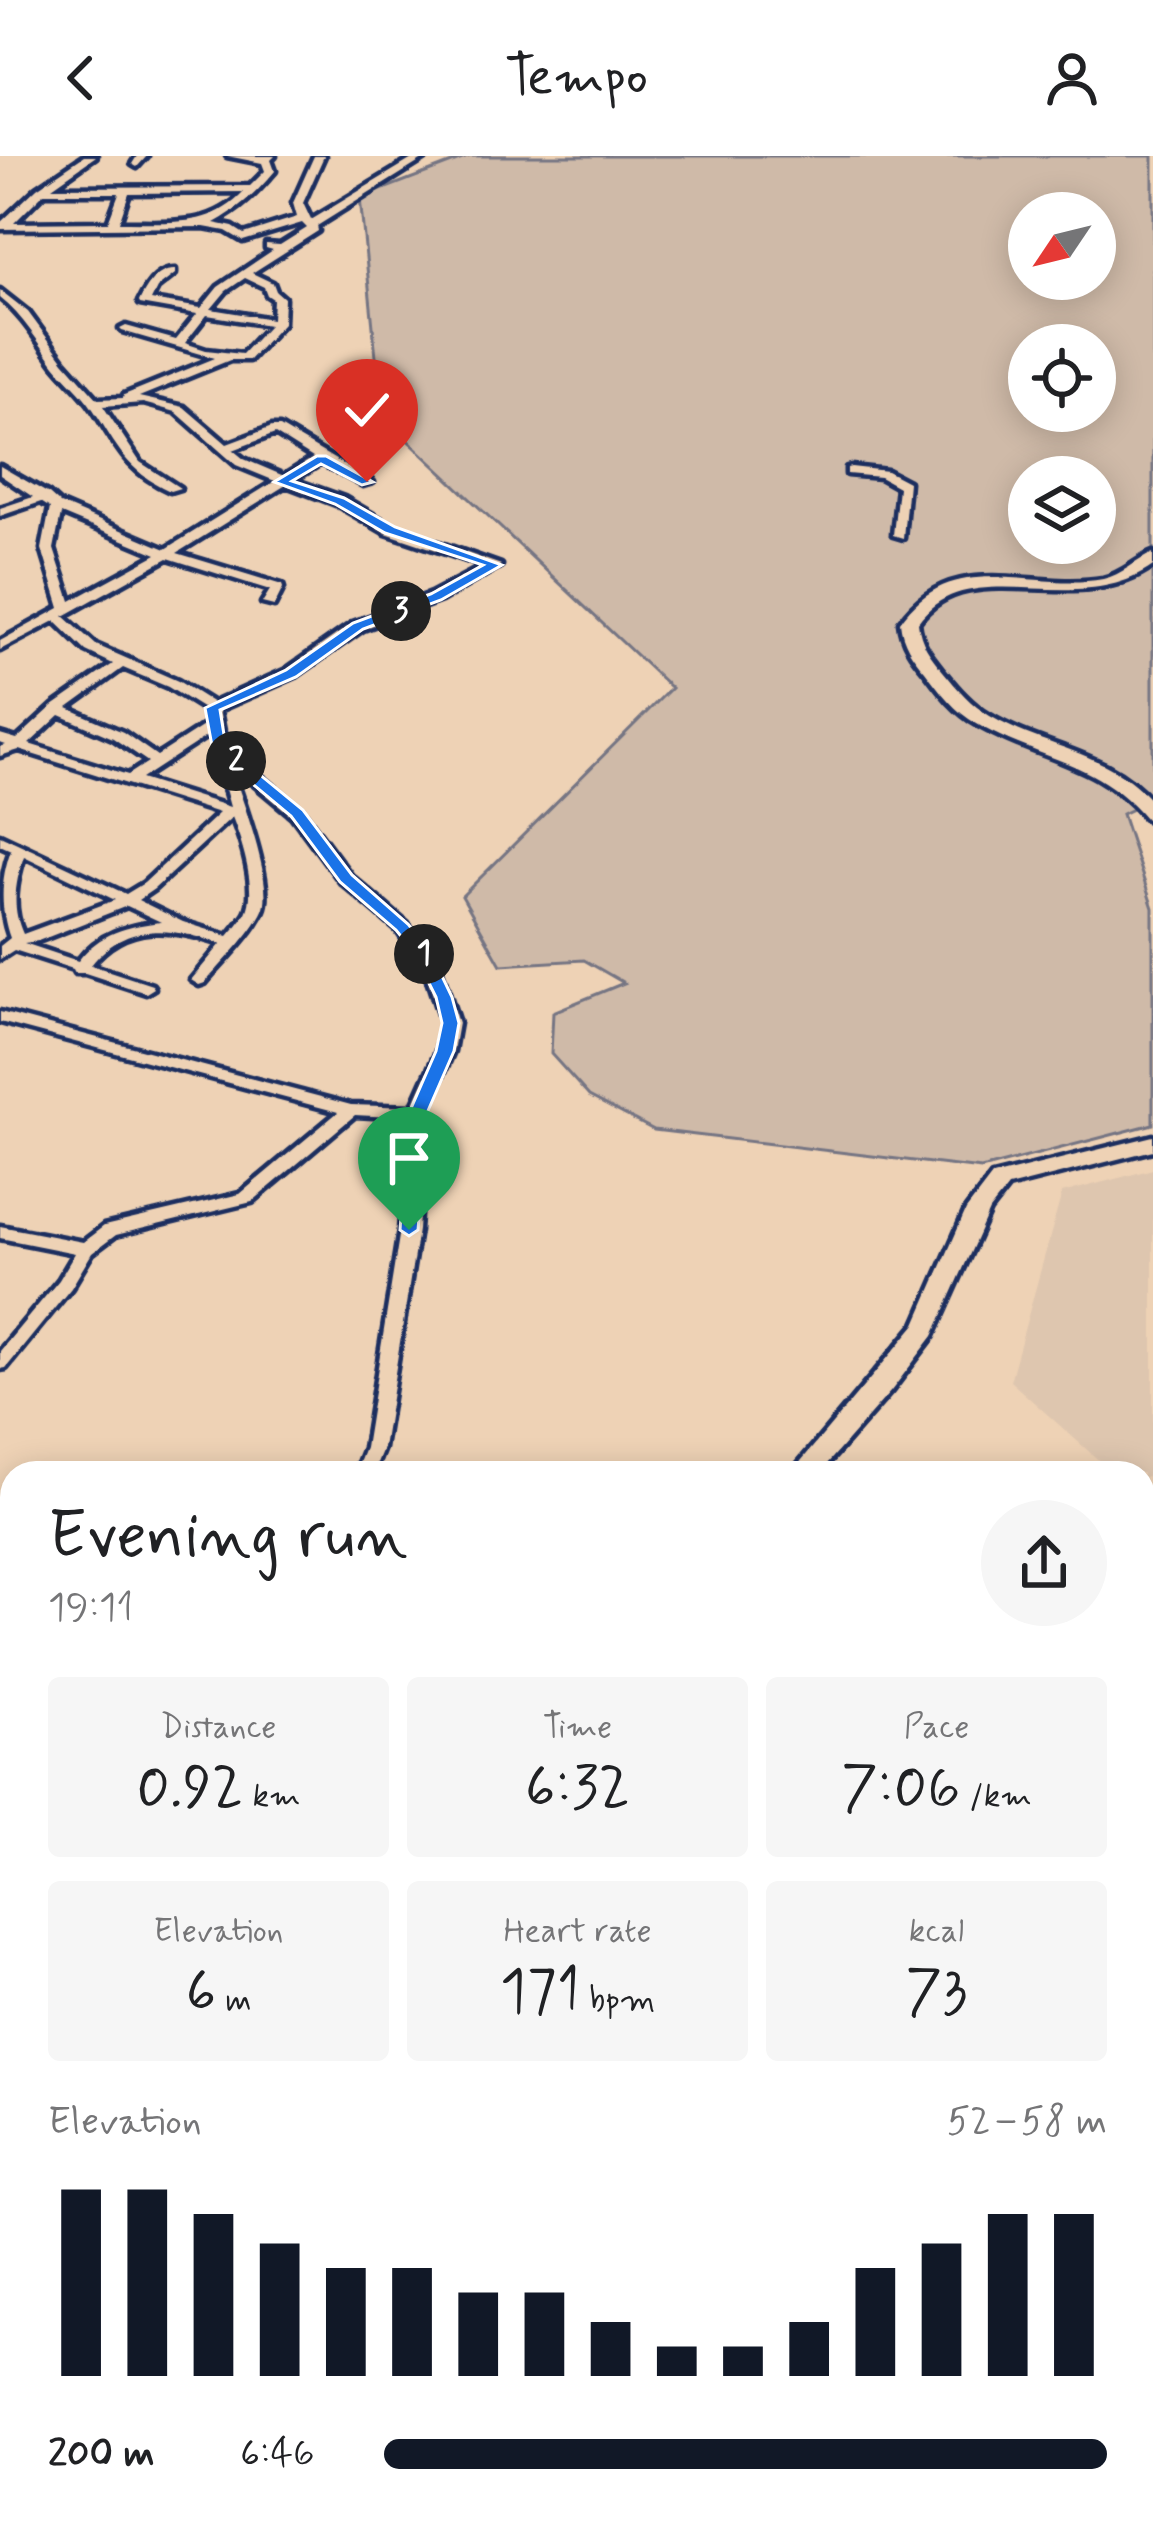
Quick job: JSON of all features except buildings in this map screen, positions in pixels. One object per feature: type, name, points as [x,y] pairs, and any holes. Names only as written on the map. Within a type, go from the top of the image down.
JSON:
[{"type":"main road","points":[[1153,558],[1132,574],[1099,585],[977,582],[956,587],[928,598],[909,622],[913,644],[967,709],[1004,730],[1099,769],[1122,783],[1153,815]]},
{"type":"main road","points":[[814,1461],[924,1332],[950,1289],[987,1192],[1000,1181],[1153,1143]]},
{"type":"street","points":[[3,226],[40,190],[92,156]]},
{"type":"street","points":[[204,224],[256,189],[270,171],[268,158],[232,156]]},
{"type":"street","points":[[178,344],[222,289],[314,229],[298,203],[319,156]]},
{"type":"street","points":[[241,237],[308,222],[424,156]]},
{"type":"street","points":[[40,190],[256,189]]},
{"type":"street","points":[[113,223],[125,190]]},
{"type":"street","points":[[241,237],[255,220]]},
{"type":"street","points":[[3,226],[204,224],[282,248]]},
{"type":"street","points":[[171,272],[152,286],[145,302],[277,322]]},
{"type":"street","points":[[96,404],[124,399],[227,357],[250,355],[277,322],[279,298],[269,285],[245,274]]},
{"type":"street","points":[[0,293],[27,313],[56,358],[96,404],[136,470],[174,488]]},
{"type":"street","points":[[126,329],[227,357]]},
{"type":"street","points":[[124,399],[180,409],[225,449],[281,482],[340,501],[390,530],[495,565],[436,597],[358,626],[291,674],[214,716],[128,781]]},
{"type":"street","points":[[225,449],[275,430],[367,482]]},
{"type":"street","points":[[0,646],[167,554],[321,458]]},
{"type":"street","points":[[0,470],[51,502],[167,554],[277,588],[269,603]]},
{"type":"street","points":[[851,471],[884,474],[904,485],[899,535]]},
{"type":"street","points":[[0,512],[51,502]]},
{"type":"street","points":[[51,502],[48,550],[62,612],[91,648],[173,684],[214,716],[234,814],[254,864],[258,898],[255,910],[199,980]]},
{"type":"street","points":[[0,752],[19,745],[58,709],[122,663]]},
{"type":"street","points":[[58,709],[118,735],[157,761]]},
{"type":"street","points":[[0,738],[234,814]]},
{"type":"street","points":[[219,748],[297,813],[323,842],[334,866],[402,927],[427,960],[451,1023],[445,1051],[418,1113],[409,1230],[369,1461]]},
{"type":"street","points":[[10,946],[125,902],[234,814]]},
{"type":"street","points":[[0,839],[178,926],[231,942]]},
{"type":"street","points":[[10,946],[12,934],[3,899],[18,851]]},
{"type":"street","points":[[80,970],[98,944],[112,936],[178,926]]},
{"type":"street","points":[[10,946],[146,988]]},
{"type":"street","points":[[0,1017],[351,1110],[418,1113]]},
{"type":"street","points":[[0,1363],[65,1284],[86,1249],[110,1230],[246,1198],[351,1110]]},
{"type":"street","points":[[0,1232],[86,1249]]},
{"type":"shaded area","points":[[470,156],[1153,156],[1153,799],[1122,814],[1153,908],[1153,1124],[981,1169],[654,1130],[589,1096],[551,1054],[553,1012],[624,983],[584,960],[501,965],[462,896],[671,688],[382,416],[360,198]]},
{"type":"shaded area","points":[[1153,1169],[1153,1461],[1100,1461],[1010,1381],[1062,1193]]},
{"type":"route","points":[[367,482],[321,458],[281,482],[340,501],[390,530],[495,565],[436,597],[358,626],[291,674],[212,708],[219,748],[297,813],[323,842],[334,866],[402,927],[421,949],[444,997],[451,1023],[445,1051],[418,1113],[409,1230]]}]
